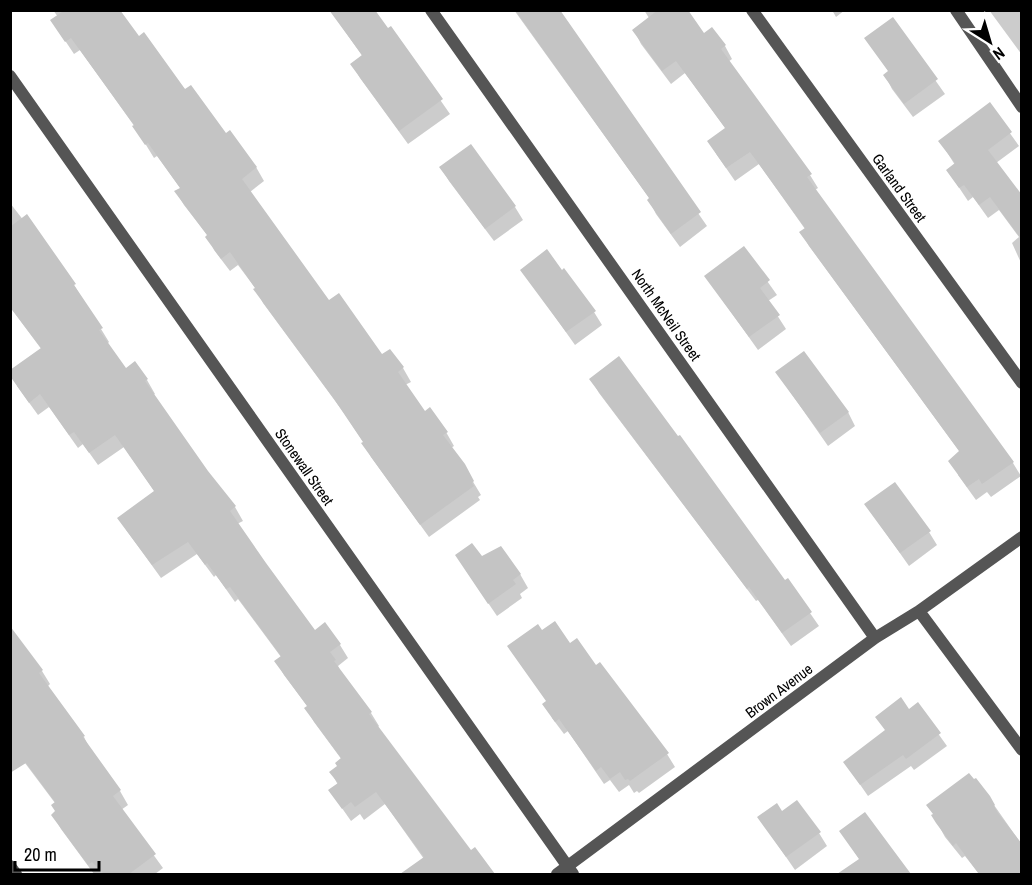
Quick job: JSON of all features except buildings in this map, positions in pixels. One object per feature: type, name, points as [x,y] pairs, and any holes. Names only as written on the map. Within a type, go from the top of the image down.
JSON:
[{"type":"street","name":"North McNeil Street","points":[[431,10],[875,638]]},
{"type":"street","name":"Garland Street","points":[[752,10],[1022,383]]},
{"type":"street","points":[[956,10],[1022,107]]},
{"type":"street","name":"Stonewall Street","points":[[10,76],[566,872]]},
{"type":"street","name":"Brown Avenue","points":[[566,872],[875,638],[919,611],[1022,537]]},
{"type":"street","points":[[919,611],[1022,750]]},
{"type":"street","points":[[10,866],[16,874]]}]
